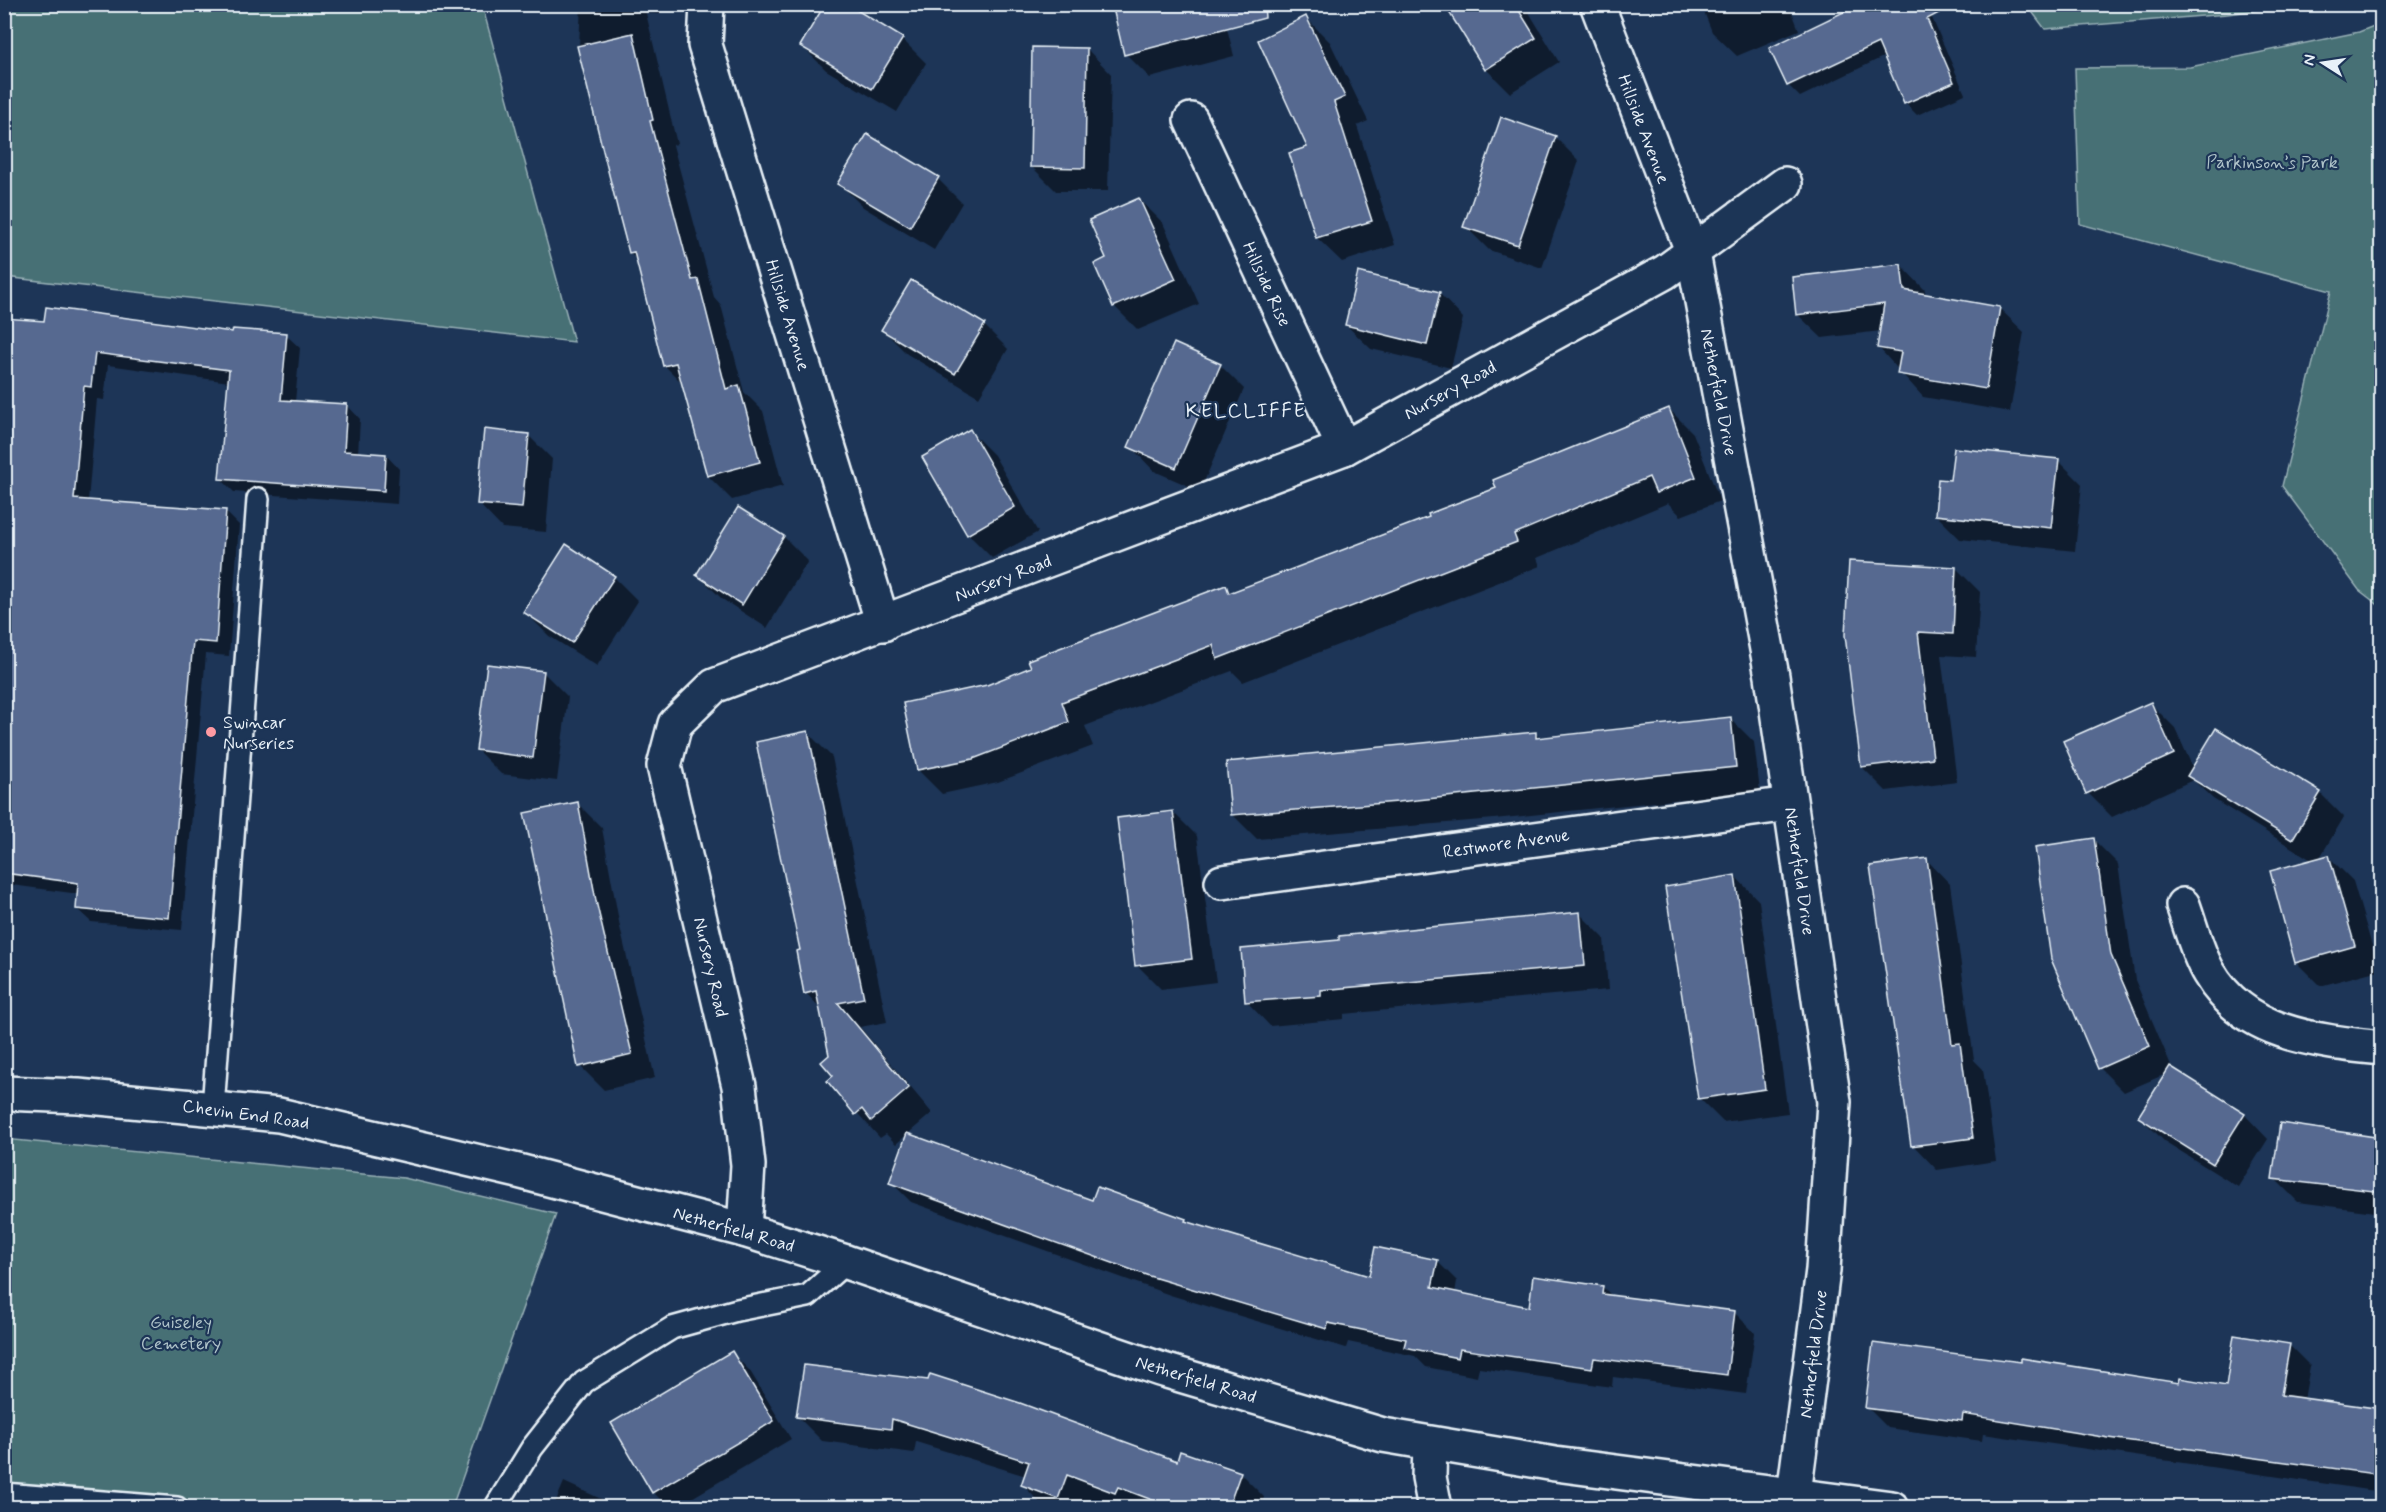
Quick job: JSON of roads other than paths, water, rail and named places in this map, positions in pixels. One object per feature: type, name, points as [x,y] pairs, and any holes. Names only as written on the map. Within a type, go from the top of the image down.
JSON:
[{"type":"street","name":"Hillside Avenue","points":[[707,4],[705,45],[883,624]]},
{"type":"street","name":"Hillside Avenue","points":[[1597,4],[1693,253]]},
{"type":"street","name":"Hillside Rise","points":[[1191,120],[1344,448]]},
{"type":"street","name":"Nursery Road","points":[[744,1230],[748,1165],[739,1086],[664,766],[675,724],[714,686],[1344,448],[1665,272],[1785,184]]},
{"type":"street","name":"Netherfield Drive","points":[[1693,253],[1772,676],[1834,1102],[1823,1270],[1794,1494]]},
{"type":"street","name":"Restmore Avenue","points":[[1222,882],[1790,804]]},
{"type":"street","points":[[2183,904],[2208,971],[2223,993],[2250,1015],[2280,1032],[2319,1041],[2382,1048]]},
{"type":"street","name":"Chevin End Road","points":[[4,1093],[78,1096],[279,1115],[518,1171]]},
{"type":"street","name":"Netherfield Road","points":[[518,1171],[744,1230],[846,1262],[1160,1369],[1383,1435],[1555,1464],[1892,1508]]},
{"type":"street","points":[[1430,1443],[1429,1477],[1435,1508]]},
{"type":"lane","points":[[213,1108],[258,499]]},
{"type":"lane","points":[[495,1508],[532,1448],[584,1382],[672,1328],[737,1310],[808,1296],[846,1262]]},
{"type":"lane","points":[[4,1494],[177,1508]]},
{"type":"place","name":"Swincar Nurseries","points":[[211,732]]},
{"type":"district","name":"KELCLIFFE","points":[[1246,410]]},
{"type":"park label","name":"Parkinson’s Park","points":[[2272,162]]},
{"type":"park label","name":"Guiseley Cemetery","points":[[181,1332]]}]
